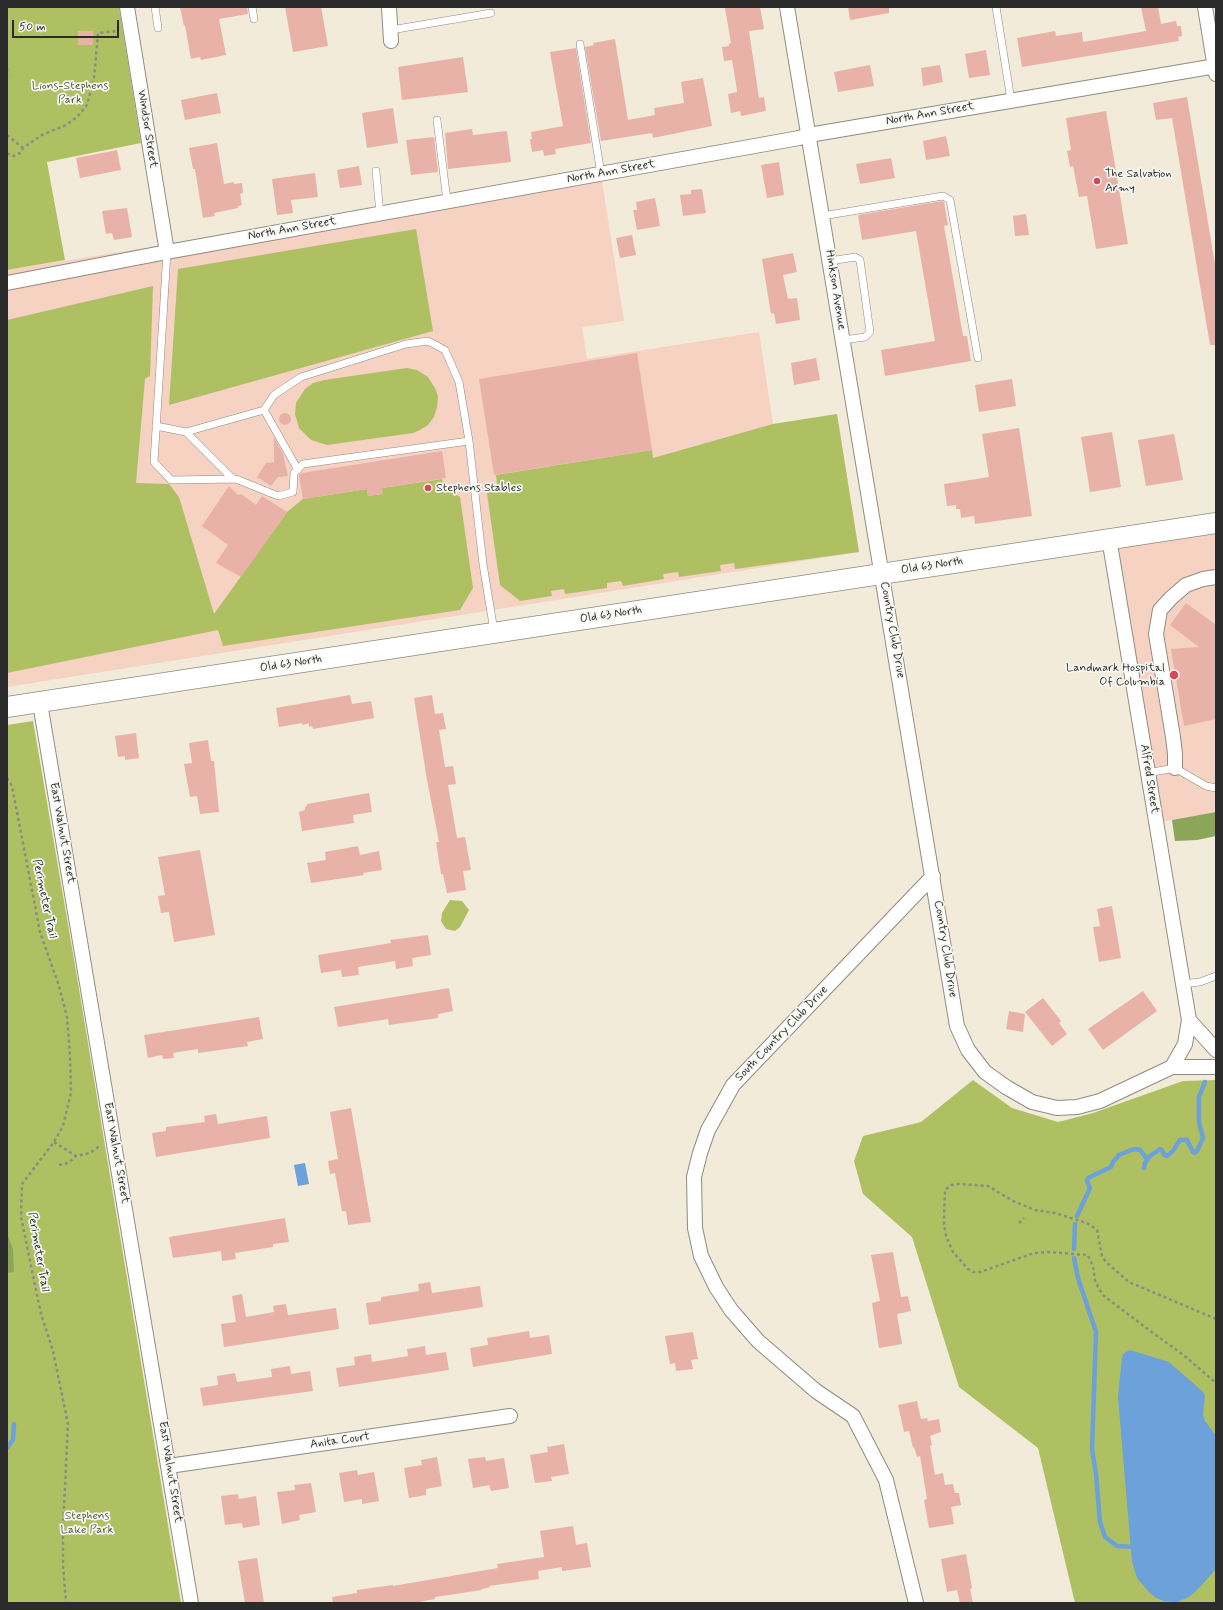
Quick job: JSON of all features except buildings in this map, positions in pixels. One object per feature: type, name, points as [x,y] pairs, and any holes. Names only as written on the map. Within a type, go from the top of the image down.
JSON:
[{"type":"main road","name":"Old 63 North","points":[[7,707],[1109,538],[1216,523]]},
{"type":"street","name":"Windsor Street","points":[[126,7],[167,252]]},
{"type":"street","points":[[389,7],[391,35]]},
{"type":"street","name":"Hinkson Avenue","points":[[787,7],[882,574]]},
{"type":"street","points":[[1205,7],[1216,69]]},
{"type":"street","name":"North Ann Street","points":[[7,283],[167,252],[809,135],[1011,100],[1216,69]]},
{"type":"street","name":"Alfred Street","points":[[1109,538],[1189,1020],[1186,1044],[1172,1067]]},
{"type":"street","name":"Country Club Drive","points":[[882,574],[957,1026],[968,1050],[985,1072],[1006,1087],[1032,1102],[1057,1108],[1077,1107],[1100,1101],[1172,1067],[1216,1067]]},
{"type":"street","points":[[1175,768],[1173,737],[1156,634],[1160,610],[1186,585],[1203,579],[1216,577]]},
{"type":"street","name":"East Walnut Street","points":[[40,703],[191,1603]]},
{"type":"street","name":"South Country Club Drive","points":[[916,1603],[886,1480],[853,1416],[816,1391],[758,1341],[731,1310],[716,1287],[701,1256],[695,1228],[694,1177],[708,1130],[734,1084],[933,876]]},
{"type":"street","points":[[1189,1020],[1216,1050]]},
{"type":"street","name":"Anita Court","points":[[169,1466],[510,1416]]},
{"type":"lane","points":[[155,7],[158,28]]},
{"type":"lane","points":[[252,7],[254,19]]},
{"type":"lane","points":[[996,7],[1011,100]]},
{"type":"lane","points":[[391,35],[490,13]]},
{"type":"lane","points":[[580,44],[601,174]]},
{"type":"lane","points":[[437,120],[447,201]]},
{"type":"lane","points":[[376,171],[380,214]]},
{"type":"lane","points":[[822,216],[943,196],[950,200],[978,358]]},
{"type":"lane","points":[[167,252],[154,462],[172,480],[236,479],[278,496],[293,492],[294,473],[303,464],[469,441]]},
{"type":"lane","points":[[830,261],[855,257],[860,260],[870,332],[865,338],[843,340]]},
{"type":"lane","points":[[156,426],[186,432],[264,410],[274,395],[301,377],[406,344],[428,341],[445,350],[459,382],[469,441],[494,633]]},
{"type":"lane","points":[[264,410],[298,470]]},
{"type":"lane","points":[[186,432],[232,479]]},
{"type":"lane","points":[[1147,773],[1175,768],[1206,786],[1216,788]]},
{"type":"lane","points":[[1182,984],[1200,982],[1216,976]]},
{"type":"path","points":[[7,153],[13,156],[20,153],[23,148],[42,135],[66,125],[77,117],[87,105],[94,79],[98,33],[119,30]]},
{"type":"path","points":[[7,68],[7,80]]},
{"type":"path","points":[[7,135],[23,148]]},
{"type":"path","name":"Perimeter Trail","points":[[7,778],[12,786],[40,932],[59,986],[67,1017],[70,1055],[71,1093],[63,1126],[54,1142],[22,1184],[21,1217],[41,1314],[55,1358],[68,1424],[63,1528],[63,1565],[66,1603]]},
{"type":"path","points":[[59,1165],[68,1163],[76,1156],[90,1153],[100,1146],[114,1140]]},
{"type":"path","points":[[54,1142],[76,1156]]},
{"type":"path","points":[[1216,1319],[1129,1282],[1106,1262],[1102,1256],[1097,1230],[1086,1223],[1055,1213],[1035,1210],[1013,1201],[988,1186],[970,1184],[952,1185],[945,1190],[943,1196],[946,1236],[953,1252],[968,1269],[973,1272],[980,1272],[1034,1253],[1048,1252],[1088,1255],[1091,1261],[1095,1280],[1104,1296],[1186,1357],[1216,1383]]},
{"type":"path","points":[[1019,1222],[1024,1218]]},
{"type":"shaded area","name":"Stephens Stables","points":[[601,175],[624,321],[582,327],[587,359],[759,332],[773,424],[837,414],[859,552],[7,687],[7,270]]},
{"type":"shaded area","name":"Landmark Hospital Of Columbia","points":[[1216,524],[1216,812],[1156,823],[1109,538]]},
{"type":"green space","name":"Lions-Stephens Park","points":[[7,7],[119,7],[141,143],[47,162],[65,260],[7,270]]},
{"type":"green space","points":[[416,229],[433,331],[169,405],[178,269]]},
{"type":"green space","points":[[153,286],[150,376],[145,379],[136,483],[169,484],[179,497],[214,614],[287,512],[303,499],[367,489],[368,496],[382,494],[382,488],[442,479],[444,489],[449,489],[460,497],[473,588],[460,610],[223,646],[218,630],[7,673],[7,320]]},
{"type":"green space","points":[[407,368],[417,370],[428,377],[436,390],[438,397],[434,417],[428,425],[420,430],[413,433],[327,445],[311,440],[299,428],[295,414],[296,403],[305,389],[313,383],[324,380]]},
{"type":"green space","points":[[837,414],[859,552],[735,569],[734,563],[720,565],[721,571],[679,577],[678,572],[663,574],[664,579],[623,586],[621,581],[607,583],[607,588],[565,594],[564,589],[551,591],[552,596],[520,601],[500,585],[487,493],[493,485],[497,484],[496,475],[652,450],[653,458],[773,424]]},
{"type":"green space","name":"Stephens Lake Park","points":[[33,721],[181,1603],[7,1603],[7,725]]},
{"type":"green space","points":[[1216,812],[1216,836],[1197,840],[1175,841],[1172,820]]},
{"type":"green space","points":[[450,900],[462,901],[469,910],[460,927],[455,931],[446,929],[441,921],[442,913]]},
{"type":"green space","points":[[973,1080],[1012,1108],[1058,1122],[1093,1113],[1183,1081],[1216,1080],[1216,1603],[1075,1603],[1038,1448],[959,1387],[912,1237],[863,1194],[854,1161],[863,1136],[921,1122]]},
{"type":"green space","points":[[7,1234],[13,1249],[14,1272],[7,1273]]},
{"type":"water","points":[[305,1163],[309,1184],[298,1186],[294,1165]]},
{"type":"water","points":[[1130,1350],[1169,1362],[1203,1392],[1205,1396],[1203,1414],[1205,1421],[1216,1436],[1216,1569],[1189,1597],[1177,1602],[1164,1601],[1156,1598],[1149,1592],[1137,1578],[1132,1562],[1118,1397],[1122,1357],[1124,1353]]},
{"type":"waterway","points":[[1144,1168],[1145,1163],[1150,1156],[1160,1149],[1164,1155],[1167,1156],[1173,1151],[1180,1140],[1187,1140],[1193,1152],[1195,1153],[1197,1151],[1203,1138],[1199,1122],[1199,1097],[1205,1082]]},
{"type":"waterway","points":[[1077,1216],[1090,1188],[1087,1181],[1088,1178],[1111,1167],[1119,1155],[1131,1150],[1140,1150],[1147,1159]]},
{"type":"waterway","points":[[1074,1249],[1075,1224]]},
{"type":"waterway","points":[[1074,1258],[1078,1278],[1096,1332],[1092,1449],[1096,1474],[1100,1522],[1105,1537],[1117,1546],[1135,1547]]},
{"type":"waterway","points":[[7,1448],[13,1440],[14,1424]]},
{"type":"place","name":"The Salvation Army","points":[[1097,181]]},
{"type":"place","name":"Stephens Stables","points":[[428,488]]},
{"type":"place","name":"Landmark Hospital Of Columbia","points":[[1174,675]]}]
